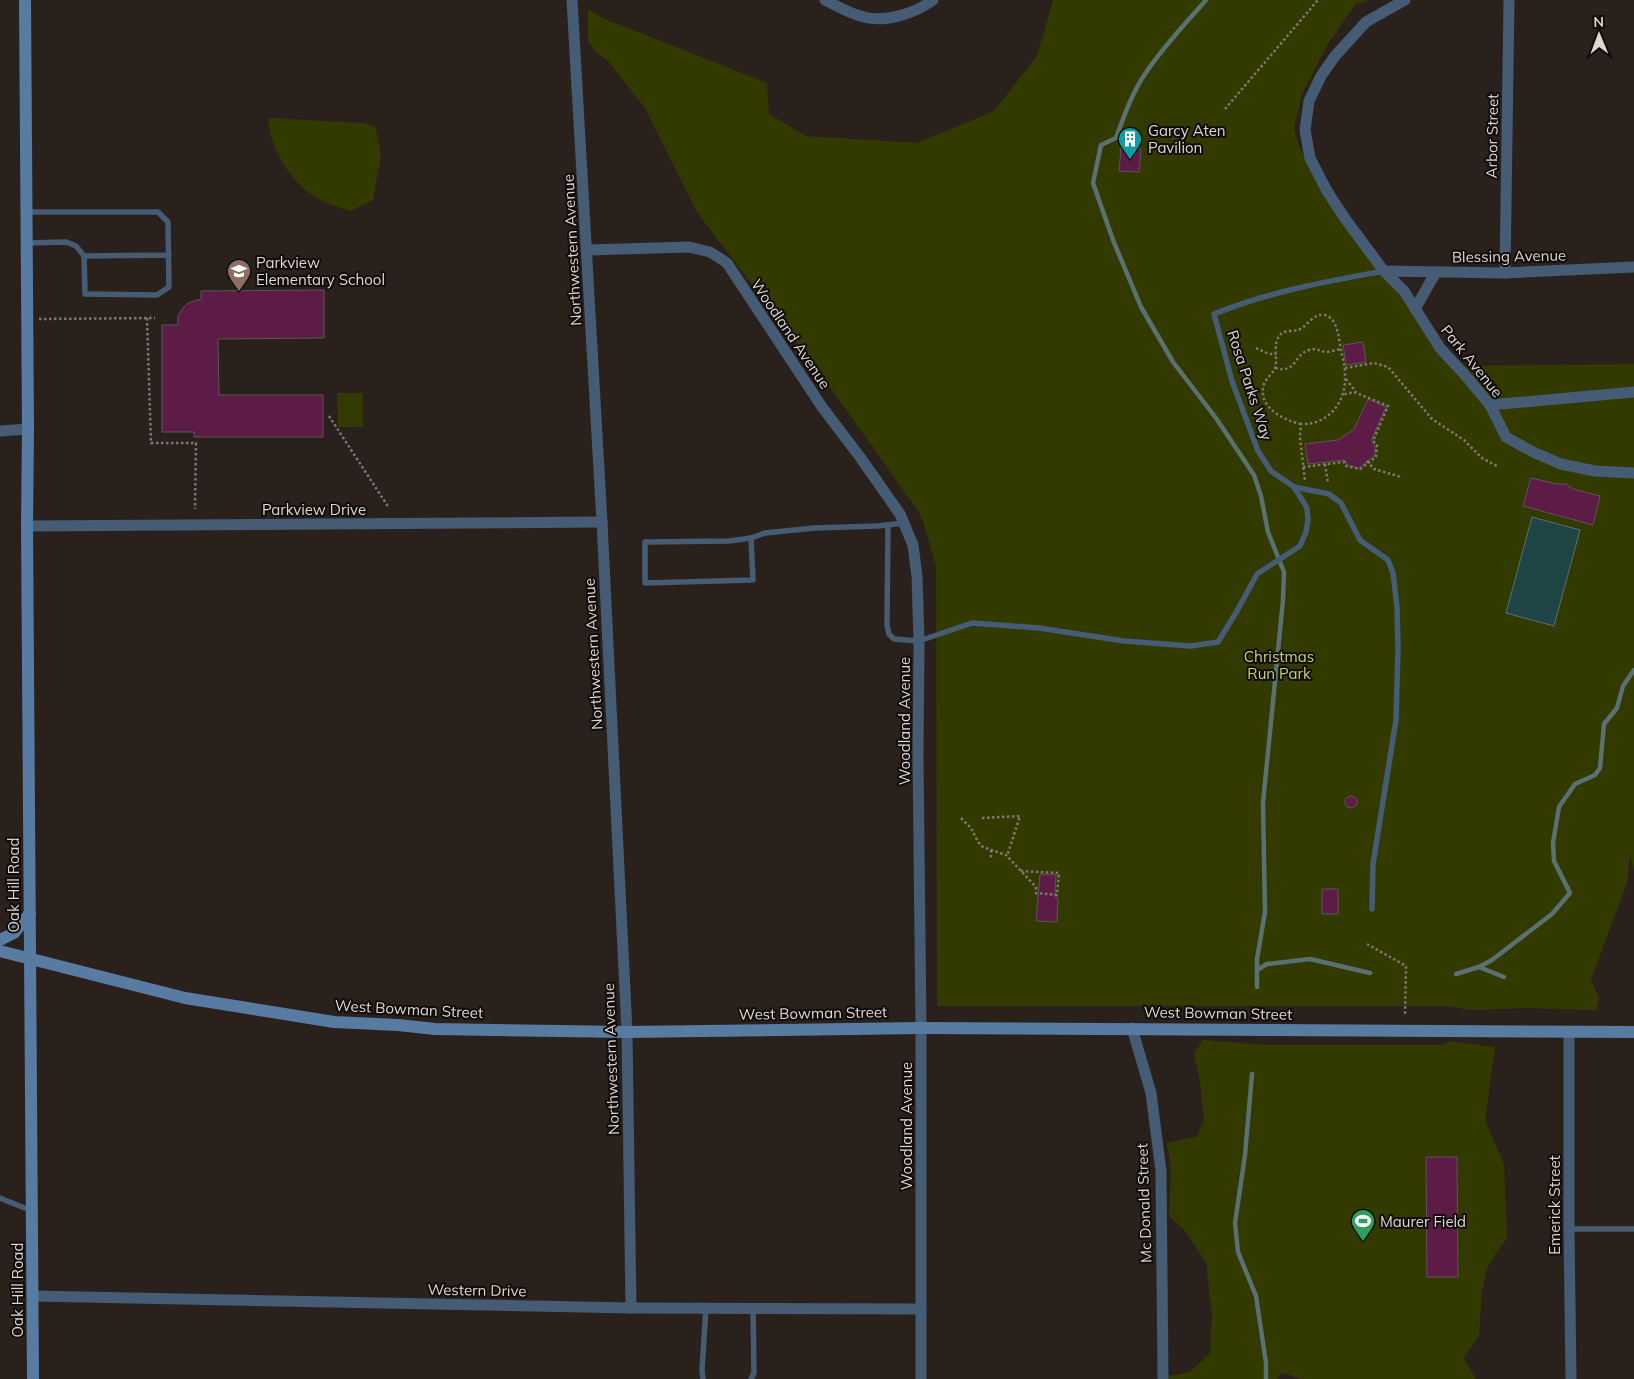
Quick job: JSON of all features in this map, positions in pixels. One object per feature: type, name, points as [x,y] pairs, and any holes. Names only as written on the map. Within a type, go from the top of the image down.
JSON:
[{"type":"street","name":"Oak Hill Road","points":[[25,0],[33,1379]]},
{"type":"street","name":"Northwestern Avenue","points":[[572,0],[588,250],[627,1032],[631,1308]]},
{"type":"street","points":[[824,0],[865,18],[883,18],[924,7],[934,0]]},
{"type":"street","name":"Park Avenue","points":[[1406,0],[1366,22],[1335,56],[1321,76],[1309,101],[1305,130],[1310,158],[1326,191],[1346,220],[1384,271],[1404,291],[1440,348],[1490,405],[1506,437],[1533,452],[1561,464],[1595,471],[1634,473]]},
{"type":"street","name":"Arbor Street","points":[[1505,273],[1509,0]]},
{"type":"street","name":"Woodland Avenue","points":[[588,250],[689,247],[710,252],[727,263],[822,407],[900,514],[913,545],[917,576],[919,641],[922,1379]]},
{"type":"street","name":"Blessing Avenue","points":[[1384,271],[1505,273],[1634,267]]},
{"type":"street","points":[[1415,309],[1436,272]]},
{"type":"street","points":[[1490,405],[1634,392]]},
{"type":"street","points":[[0,431],[28,428]]},
{"type":"street","name":"Parkview Drive","points":[[27,526],[602,522]]},
{"type":"street","points":[[0,940],[14,932],[30,913]]},
{"type":"street","name":"West Bowman Street","points":[[0,951],[185,998],[334,1022],[435,1029],[627,1032],[921,1028],[1132,1028],[1634,1032]]},
{"type":"street","name":"Mc Donald Street","points":[[1132,1028],[1151,1093],[1161,1171],[1163,1379]]},
{"type":"street","name":"Emerick Street","points":[[1569,1032],[1568,1229],[1571,1379]]},
{"type":"street","name":"Western Drive","points":[[33,1296],[631,1308],[921,1309]]},
{"type":"lane","points":[[27,212],[158,212],[168,222],[169,287],[157,295],[85,294],[84,256],[76,246],[66,242],[27,243]]},
{"type":"lane","points":[[84,256],[169,255]]},
{"type":"lane","name":"Rosa Parks Way","points":[[919,641],[972,623],[1039,628],[1124,640],[1191,646],[1218,642],[1257,574],[1300,546],[1306,532],[1308,520],[1307,508],[1294,487],[1271,470],[1258,451],[1232,381],[1214,314],[1266,295],[1384,271]]},
{"type":"lane","points":[[1294,487],[1329,494],[1341,504],[1360,540],[1388,560],[1393,573],[1397,608],[1398,649],[1396,720],[1373,864],[1372,909]]},
{"type":"lane","points":[[751,538],[753,580],[645,584],[646,542],[729,541],[751,538],[765,533],[814,528],[904,524]]},
{"type":"lane","points":[[888,525],[887,625],[889,634],[894,640],[919,641]]},
{"type":"lane","points":[[0,1198],[32,1211]]},
{"type":"lane","points":[[1568,1229],[1634,1228]]},
{"type":"lane","points":[[703,1379],[706,1308]]},
{"type":"lane","points":[[751,1379],[754,1373],[753,1308]]},
{"type":"path","points":[[1225,109],[1318,0]]},
{"type":"path","points":[[1345,375],[1336,408],[1325,418],[1313,424],[1293,423],[1278,415],[1266,404],[1264,388],[1267,379],[1275,368],[1277,341],[1280,334],[1299,330],[1315,317],[1323,315],[1333,321],[1337,329],[1345,375],[1348,383],[1357,393]]},
{"type":"path","points":[[147,318],[151,443],[196,443],[195,509]]},
{"type":"path","points":[[28,320],[156,318]]},
{"type":"path","points":[[1256,348],[1269,354],[1276,354]]},
{"type":"path","points":[[1275,368],[1291,367],[1302,354],[1309,350],[1318,349],[1326,352],[1341,349]]},
{"type":"path","points":[[1344,368],[1374,363],[1388,367],[1432,419],[1464,440],[1482,458],[1497,466]]},
{"type":"path","points":[[1303,467],[1344,462],[1346,466],[1360,470],[1376,457],[1377,445],[1373,441],[1388,406],[1357,393],[1350,392],[1341,395]]},
{"type":"path","points":[[329,416],[389,508]]},
{"type":"path","points":[[1301,424],[1300,438],[1306,490]]},
{"type":"path","points":[[1302,455],[1307,454]]},
{"type":"path","points":[[1368,462],[1374,470],[1400,477]]},
{"type":"path","points":[[1325,464],[1328,483]]},
{"type":"path","points":[[982,818],[1020,816],[1007,856]]},
{"type":"path","points":[[962,818],[971,828],[978,842],[991,850],[1007,856],[1021,871],[1036,887],[1036,893],[1057,895],[1058,873],[1021,871]]},
{"type":"path","points":[[991,850],[991,858]]},
{"type":"path","points":[[1367,944],[1406,966],[1405,1014]]},
{"type":"green space","name":"Christmas Run Park","points":[[1053,0],[1369,0],[1355,5],[1328,44],[1302,94],[1294,128],[1299,146],[1327,191],[1449,366],[1634,364],[1634,872],[1630,855],[1627,883],[1591,980],[1599,998],[1596,1010],[1526,1008],[1471,1010],[1446,1006],[937,1006],[936,566],[923,521],[918,511],[832,390],[697,212],[645,108],[608,61],[596,52],[588,41],[588,9],[605,19],[767,83],[769,114],[806,136],[917,143],[994,111],[1037,56]]},
{"type":"green space","points":[[268,118],[364,123],[376,128],[381,156],[373,200],[351,211],[331,205],[303,188],[286,168],[273,144]]},
{"type":"green space","points":[[337,393],[363,393],[363,427],[338,427]]},
{"type":"green space","name":"Maurer Field","points":[[1203,1040],[1267,1045],[1443,1045],[1449,1041],[1495,1047],[1485,1120],[1504,1164],[1507,1237],[1487,1268],[1482,1291],[1479,1336],[1464,1358],[1476,1379],[1301,1379],[1282,1373],[1277,1379],[1168,1379],[1168,1376],[1190,1372],[1210,1353],[1212,1314],[1206,1263],[1186,1232],[1169,1216],[1171,1170],[1167,1143],[1197,1136],[1204,1120],[1200,1081],[1194,1054]]},
{"type":"water","points":[[1532,517],[1580,530],[1554,626],[1506,613]]},
{"type":"building","name":"Garcy Aten Pavilion","points":[[1121,148],[1141,149],[1139,172],[1119,171]]},
{"type":"building","points":[[324,290],[324,338],[218,339],[219,395],[323,395],[323,437],[194,437],[194,432],[162,432],[162,325],[178,325],[178,316],[182,309],[188,303],[201,299],[201,291]]},
{"type":"building","points":[[1363,342],[1366,362],[1346,365],[1343,345]]},
{"type":"building","points":[[1368,399],[1386,407],[1371,441],[1375,446],[1375,455],[1359,468],[1347,465],[1345,460],[1308,464],[1305,444],[1338,440],[1354,429]]},
{"type":"building","points":[[1531,478],[1557,484],[1566,484],[1573,489],[1600,496],[1593,525],[1523,506]]},
{"type":"building","points":[[1353,796],[1356,797],[1356,807],[1349,808],[1346,807],[1345,800],[1346,797]]},
{"type":"building","points":[[1040,874],[1056,875],[1055,897],[1058,898],[1057,922],[1036,921]]},
{"type":"building","points":[[1322,889],[1338,889],[1338,914],[1322,914]]},
{"type":"building","points":[[1426,1157],[1457,1157],[1458,1277],[1427,1277]]},
{"type":"waterway","points":[[1206,0],[1166,45],[1140,81],[1116,138],[1101,145],[1093,183],[1113,240],[1141,307],[1173,362],[1216,418],[1254,475],[1261,496],[1268,532],[1284,572],[1283,600],[1263,803],[1265,912],[1257,959],[1257,987]]},
{"type":"waterway","points":[[1479,967],[1492,960],[1552,914],[1570,893],[1554,861],[1553,843],[1559,807],[1575,784],[1595,775],[1600,768],[1604,724],[1617,708],[1623,686],[1634,670]]},
{"type":"waterway","points":[[1257,970],[1267,964],[1310,959],[1370,973]]},
{"type":"waterway","points":[[1456,974],[1479,967],[1504,977]]},
{"type":"waterway","points":[[1252,1074],[1245,1155],[1235,1223],[1238,1252],[1256,1296],[1266,1363],[1266,1379]]},
{"type":"place","name":"Garcy Aten Pavilion","points":[[1130,160]]},
{"type":"place","name":"Parkview Elementary School","points":[[239,292]]},
{"type":"place","name":"Maurer Field","points":[[1363,1242]]}]
